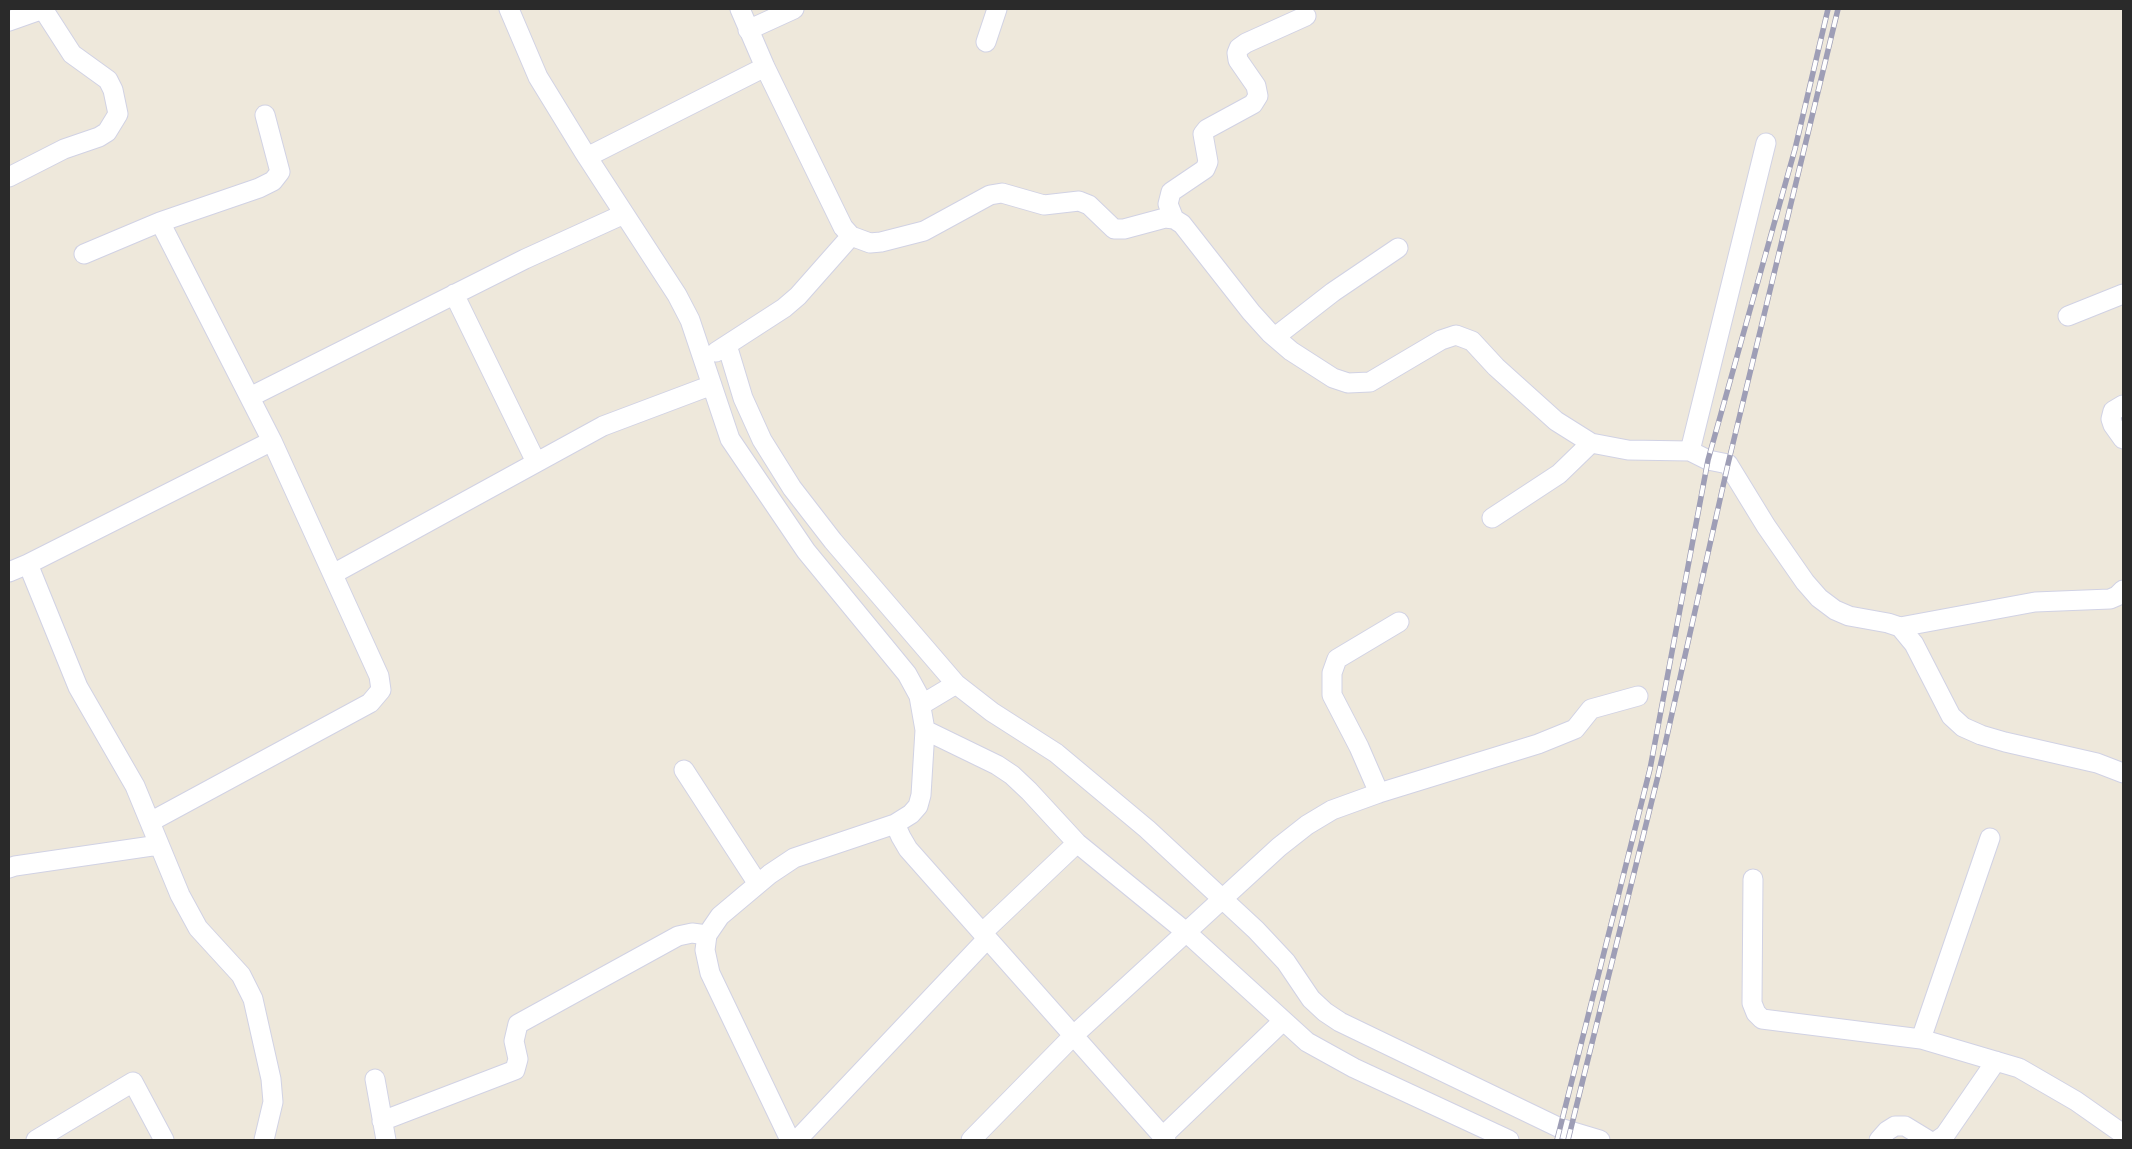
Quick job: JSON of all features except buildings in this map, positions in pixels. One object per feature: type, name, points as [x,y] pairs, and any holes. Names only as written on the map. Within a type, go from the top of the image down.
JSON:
[{"type":"street","points":[[9,21],[43,9],[72,54],[108,80],[113,90],[118,114],[107,132],[64,149],[9,177]]},
{"type":"street","points":[[509,9],[538,77],[587,157],[677,295],[690,320],[730,439],[806,551],[907,674],[919,696],[941,693],[992,712],[1056,752],[1147,829],[1217,904],[1256,930],[1280,956],[1312,999],[1325,1012],[1340,1022],[1560,1128],[1600,1140]]},
{"type":"street","points":[[740,9],[748,30],[842,227],[861,242],[875,243],[924,231],[990,195],[1002,193],[1044,205],[1079,201],[1089,205],[1114,228],[1124,229],[1165,218],[1174,219],[1182,224],[1251,312],[1275,337],[1291,351],[1333,378],[1348,383],[1370,382],[1441,340],[1456,335],[1472,341],[1496,367],[1556,421],[1591,443],[1628,450],[1690,451],[1708,460],[1728,464],[1766,526],[1805,582],[1819,598],[1835,610],[1849,616],[1900,627],[2035,602],[2110,599],[2117,596],[2123,590]]},
{"type":"street","points":[[748,30],[794,9]]},
{"type":"street","points":[[986,42],[997,9]]},
{"type":"street","points":[[1174,219],[1168,204],[1171,192],[1205,169],[1208,162],[1203,134],[1207,129],[1253,104],[1258,96],[1256,86],[1238,60],[1237,53],[1239,48],[1306,16]]},
{"type":"street","points":[[587,157],[766,67]]},
{"type":"street","points":[[84,254],[160,222],[273,182],[280,172],[265,115]]},
{"type":"street","points":[[1690,451],[1766,143]]},
{"type":"street","points":[[250,397],[525,259],[624,214]]},
{"type":"street","points":[[150,822],[370,703],[381,690],[379,676],[272,442],[160,222]]},
{"type":"street","points":[[704,359],[768,320],[798,296],[851,236]]},
{"type":"street","points":[[1275,337],[1333,292],[1398,248]]},
{"type":"street","points":[[454,294],[536,462]]},
{"type":"street","points":[[2068,316],[2123,294]]},
{"type":"street","points":[[727,345],[743,398],[762,440],[792,488],[833,541],[941,693]]},
{"type":"street","points":[[333,574],[603,426],[712,385]]},
{"type":"street","points":[[2123,405],[2113,411],[2111,419],[2123,439]]},
{"type":"street","points":[[9,572],[272,442]]},
{"type":"street","points":[[1492,518],[1560,474],[1591,443]]},
{"type":"street","points":[[28,564],[78,687],[135,786],[180,895],[198,928],[241,975],[253,999],[272,1086],[273,1102],[264,1140]]},
{"type":"street","points":[[1379,793],[1359,747],[1332,695],[1332,673],[1337,659],[1399,622]]},
{"type":"street","points":[[1900,627],[1914,644],[1950,716],[1963,727],[2005,742],[2097,763],[2123,773]]},
{"type":"street","points":[[790,1140],[710,973],[704,950],[708,935],[720,916],[758,884],[794,858],[895,824],[911,814],[918,806],[921,795],[925,730],[941,693]]},
{"type":"street","points":[[971,1140],[1074,1035],[1279,847],[1307,825],[1332,810],[1379,793],[1538,744],[1575,729],[1591,709],[1638,696]]},
{"type":"street","points":[[925,730],[997,765],[1012,775],[1077,843],[1192,926],[1284,1021],[1307,1042],[1354,1068],[1509,1140]]},
{"type":"street","points":[[684,770],[758,884]]},
{"type":"street","points":[[895,824],[908,849],[1164,1138],[1284,1021]]},
{"type":"street","points":[[1921,1039],[1990,838]]},
{"type":"street","points":[[797,1140],[984,936],[1077,843]]},
{"type":"street","points":[[9,868],[159,845]]},
{"type":"street","points":[[1753,879],[1752,1003],[1756,1013],[1762,1019],[1921,1039],[2019,1068],[2076,1100],[2123,1134]]},
{"type":"street","points":[[382,1121],[515,1070],[518,1059],[514,1041],[518,1024],[678,936],[692,933],[708,935]]},
{"type":"street","points":[[1938,1140],[1946,1136],[1996,1061]]},
{"type":"street","points":[[375,1079],[386,1140]]},
{"type":"street","points":[[36,1140],[132,1082],[164,1140]]},
{"type":"street","points":[[1879,1140],[1887,1131],[1896,1126],[1905,1126],[1928,1140]]},
{"type":"railway","points":[[1557,1140],[1650,769],[1708,460],[1795,149],[1828,9]]},
{"type":"railway","points":[[1568,1140],[1658,776],[1728,464],[1838,9]]}]
